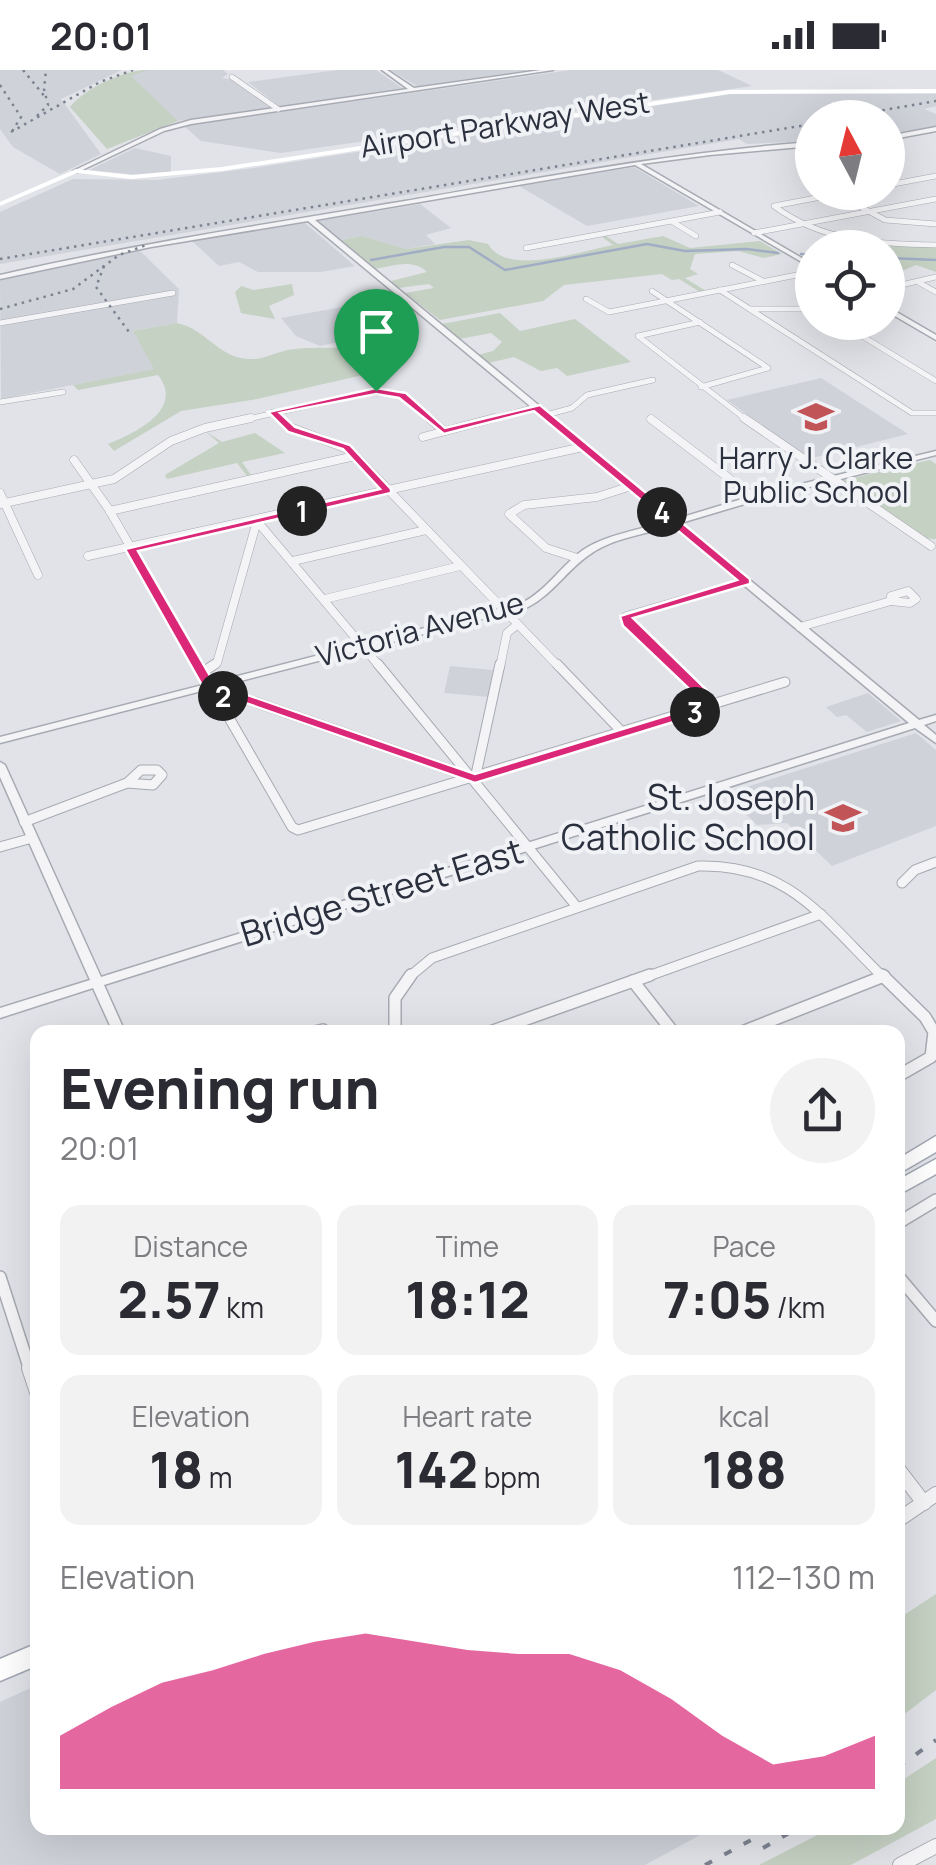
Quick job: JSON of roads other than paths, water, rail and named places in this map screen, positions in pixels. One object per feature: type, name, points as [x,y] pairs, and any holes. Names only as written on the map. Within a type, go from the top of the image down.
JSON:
[{"type":"main road","name":"Airport Parkway West","points":[[76,170],[130,176],[222,169],[729,92],[936,91]]},
{"type":"main road","points":[[0,204],[76,170]]},
{"type":"main road","points":[[905,1163],[936,1143]]},
{"type":"main road","points":[[905,1184],[936,1166]]},
{"type":"main road","points":[[0,1670],[30,1657]]},
{"type":"street","points":[[384,70],[413,90]]},
{"type":"street","points":[[76,170],[176,125],[552,70]]},
{"type":"street","points":[[232,77],[278,109]]},
{"type":"street","points":[[905,135],[936,129]]},
{"type":"street","points":[[0,277],[94,255],[731,148],[795,145]]},
{"type":"street","points":[[636,164],[795,258]]},
{"type":"street","points":[[905,182],[936,176]]},
{"type":"street","points":[[754,233],[936,199]]},
{"type":"street","points":[[795,202],[774,206],[841,240],[936,244]]},
{"type":"street","points":[[870,211],[900,224],[936,224]]},
{"type":"street","points":[[526,248],[720,212]]},
{"type":"street","points":[[310,218],[936,740]]},
{"type":"street","points":[[672,221],[696,236]]},
{"type":"street","points":[[732,265],[764,282]]},
{"type":"street","points":[[586,299],[605,312],[795,274]]},
{"type":"street","points":[[905,284],[936,278]]},
{"type":"street","points":[[917,282],[936,292]]},
{"type":"street","points":[[720,290],[912,413],[936,413]]},
{"type":"street","points":[[652,291],[768,368],[762,373],[700,387]]},
{"type":"street","points":[[0,322],[173,293]]},
{"type":"street","points":[[749,309],[795,309]]},
{"type":"street","points":[[905,319],[936,338]]},
{"type":"street","points":[[700,322],[638,336],[700,387],[931,546]]},
{"type":"street","points":[[869,340],[936,380]]},
{"type":"street","points":[[546,415],[572,408],[588,395],[653,380]]},
{"type":"street","points":[[2,503],[122,475],[162,446],[192,432],[388,391],[402,395],[444,431]]},
{"type":"street","points":[[0,402],[64,392]]},
{"type":"street","points":[[423,437],[536,407]]},
{"type":"street","points":[[273,412],[291,430],[336,442],[356,456],[623,734]]},
{"type":"street","points":[[651,419],[755,498]]},
{"type":"street","points":[[88,556],[582,446]]},
{"type":"street","name":"Victoria Avenue","points":[[0,740],[532,602],[549,592],[577,558],[599,545],[755,498],[936,452]]},
{"type":"street","points":[[110,511],[356,456]]},
{"type":"street","points":[[74,460],[94,484],[292,827],[301,829],[475,779],[785,682]]},
{"type":"street","points":[[577,558],[546,548],[509,514],[524,505],[597,498],[631,486]]},
{"type":"street","points":[[0,493],[38,575]]},
{"type":"street","points":[[257,521],[532,847],[577,907]]},
{"type":"street","points":[[203,672],[217,663],[257,521]]},
{"type":"street","points":[[294,561],[426,530]]},
{"type":"street","points":[[325,600],[460,566]]},
{"type":"street","points":[[715,705],[627,623],[626,616],[746,582]]},
{"type":"street","points":[[800,627],[891,601]]},
{"type":"street","points":[[475,779],[507,632],[518,625]]},
{"type":"street","points":[[216,698],[235,695],[475,779]]},
{"type":"street","name":"Bridge Street East","points":[[0,1013],[936,718]]},
{"type":"street","points":[[0,765],[116,1025]]},
{"type":"street","points":[[24,822],[127,783]]},
{"type":"street","points":[[0,847],[32,838]]},
{"type":"street","points":[[902,883],[915,870],[936,862]]},
{"type":"street","points":[[395,1025],[392,1008],[397,990],[413,971],[457,947],[698,866],[725,864],[775,877],[821,914],[925,1017],[934,1032],[931,1057],[905,1072]]},
{"type":"street","points":[[509,1025],[821,914]]},
{"type":"street","points":[[760,1025],[884,976]]},
{"type":"street","points":[[633,980],[668,1025]]},
{"type":"street","points":[[905,1219],[936,1200]]},
{"type":"street","points":[[0,1277],[30,1370]]},
{"type":"street","points":[[905,1284],[936,1322]]},
{"type":"street","points":[[905,1476],[930,1499],[905,1515]]},
{"type":"street","points":[[900,1865],[936,1846]]},
{"type":"waterway","points":[[371,260],[444,247],[469,247],[505,270],[647,244],[685,251],[747,249],[778,253]]},
{"type":"waterway","points":[[905,259],[936,260]]},
{"type":"railway","points":[[23,70],[46,98]]},
{"type":"railway","points":[[37,116],[48,105],[44,89],[46,70]]},
{"type":"railway","points":[[12,131],[100,82],[133,70]]},
{"type":"railway","points":[[0,85],[21,117],[12,131]]},
{"type":"railway","points":[[905,106],[936,101]]},
{"type":"railway","points":[[0,259],[795,127]]},
{"type":"railway","points":[[104,266],[119,255],[149,244]]},
{"type":"railway","points":[[0,309],[73,289],[104,266]]},
{"type":"railway","points":[[104,266],[96,287],[129,332]]},
{"type":"railway","points":[[905,1762],[936,1740]]},
{"type":"railway","points":[[705,1865],[760,1835]]},
{"type":"railway","points":[[763,1848],[786,1835]]},
{"type":"place","name":"Harry J. Clarke Public School","points":[[816,417]]},
{"type":"place","name":"St. Joseph Catholic School","points":[[843,818]]}]
